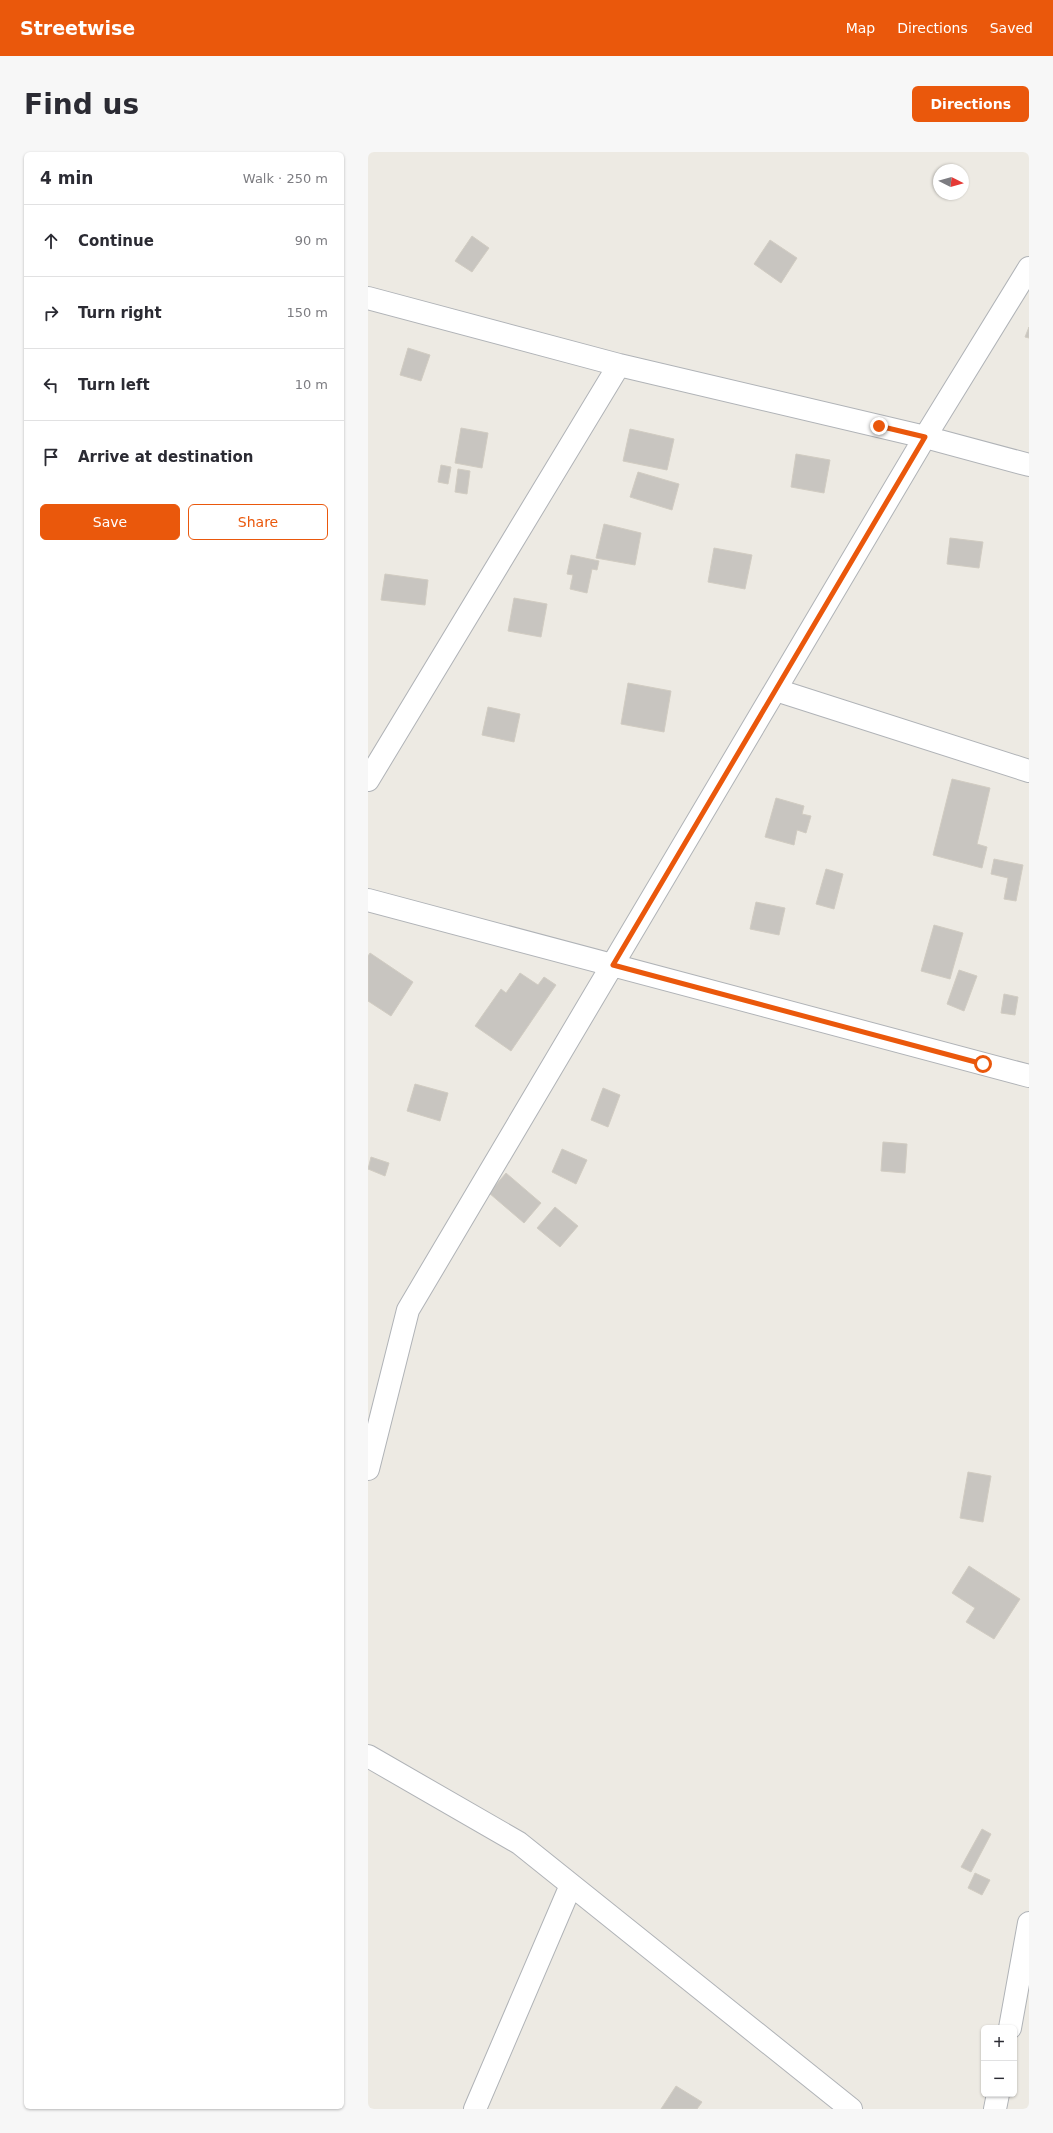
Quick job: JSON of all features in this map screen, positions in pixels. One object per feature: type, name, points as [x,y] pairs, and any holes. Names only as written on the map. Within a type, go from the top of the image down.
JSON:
[{"type":"street","points":[[368,1469],[408,1310],[925,437],[1029,268]]},
{"type":"street","points":[[368,298],[619,365],[925,437],[1029,465]]},
{"type":"street","points":[[368,780],[619,365]]},
{"type":"street","points":[[776,690],[1029,772]]},
{"type":"street","points":[[368,900],[1029,1076]]},
{"type":"street","points":[[368,1756],[519,1843],[851,2109]]},
{"type":"street","points":[[475,2109],[571,1885]]},
{"type":"street","points":[[1011,2025],[1029,1923]]},
{"type":"street","points":[[995,2109],[997,2097]]},
{"type":"building","points":[[472,236],[489,248],[472,272],[455,261]]},
{"type":"building","points":[[770,240],[797,258],[781,283],[754,264]]},
{"type":"building","points":[[1029,327],[1029,338],[1025,337]]},
{"type":"building","points":[[408,348],[430,355],[421,381],[400,375]]},
{"type":"building","points":[[461,428],[488,433],[482,468],[455,463]]},
{"type":"building","points":[[630,429],[674,439],[667,470],[623,461]]},
{"type":"building","points":[[796,454],[830,460],[824,493],[791,487]]},
{"type":"building","points":[[441,465],[451,467],[448,484],[438,482]]},
{"type":"building","points":[[458,469],[470,471],[467,494],[455,492]]},
{"type":"building","points":[[638,472],[679,484],[672,510],[630,497]]},
{"type":"building","points":[[604,524],[641,533],[635,565],[596,558]]},
{"type":"building","points":[[950,538],[983,542],[979,568],[947,564]]},
{"type":"building","points":[[714,548],[752,555],[745,589],[708,582]]},
{"type":"building","points":[[571,555],[599,561],[597,570],[592,569],[587,593],[570,589],[573,575],[567,574]]},
{"type":"building","points":[[385,574],[428,580],[425,605],[381,600]]},
{"type":"building","points":[[514,598],[547,604],[541,637],[508,631]]},
{"type":"building","points":[[628,683],[671,691],[664,732],[621,724]]},
{"type":"building","points":[[488,707],[520,714],[514,742],[482,735]]},
{"type":"building","points":[[952,779],[990,788],[977,844],[987,847],[982,868],[933,855]]},
{"type":"building","points":[[776,798],[804,806],[802,814],[811,816],[806,833],[797,830],[794,845],[765,837]]},
{"type":"building","points":[[994,859],[1023,865],[1016,901],[1004,899],[1008,878],[991,874]]},
{"type":"building","points":[[826,869],[843,874],[834,909],[816,904]]},
{"type":"building","points":[[756,902],[785,908],[779,935],[750,929]]},
{"type":"building","points":[[934,925],[963,933],[950,979],[921,971]]},
{"type":"building","points":[[370,953],[413,982],[391,1016],[368,1001],[368,956]]},
{"type":"building","points":[[959,970],[977,976],[964,1011],[947,1004]]},
{"type":"building","points":[[520,973],[538,985],[544,977],[556,985],[511,1051],[475,1026],[501,989],[506,993]]},
{"type":"building","points":[[1004,994],[1018,997],[1015,1015],[1001,1013]]},
{"type":"building","points":[[415,1084],[448,1093],[440,1121],[407,1111]]},
{"type":"building","points":[[603,1088],[620,1095],[608,1127],[591,1120]]},
{"type":"building","points":[[883,1142],[907,1144],[905,1173],[881,1171]]},
{"type":"building","points":[[562,1149],[587,1160],[576,1184],[552,1172]]},
{"type":"building","points":[[371,1157],[389,1163],[385,1176],[368,1169]]},
{"type":"building","points":[[506,1173],[541,1203],[524,1223],[489,1193]]},
{"type":"building","points":[[555,1207],[578,1226],[560,1247],[537,1228]]},
{"type":"building","points":[[968,1472],[991,1476],[983,1522],[960,1518]]},
{"type":"building","points":[[969,1566],[1020,1599],[994,1639],[966,1622],[975,1608],[952,1593]]},
{"type":"building","points":[[982,1829],[991,1834],[971,1872],[961,1867]]},
{"type":"building","points":[[975,1873],[990,1880],[982,1895],[968,1888]]},
{"type":"building","points":[[676,2086],[702,2102],[697,2109],[661,2109]]},
{"type":"route","points":[[879,426],[925,437],[613,965],[983,1064]]}]
